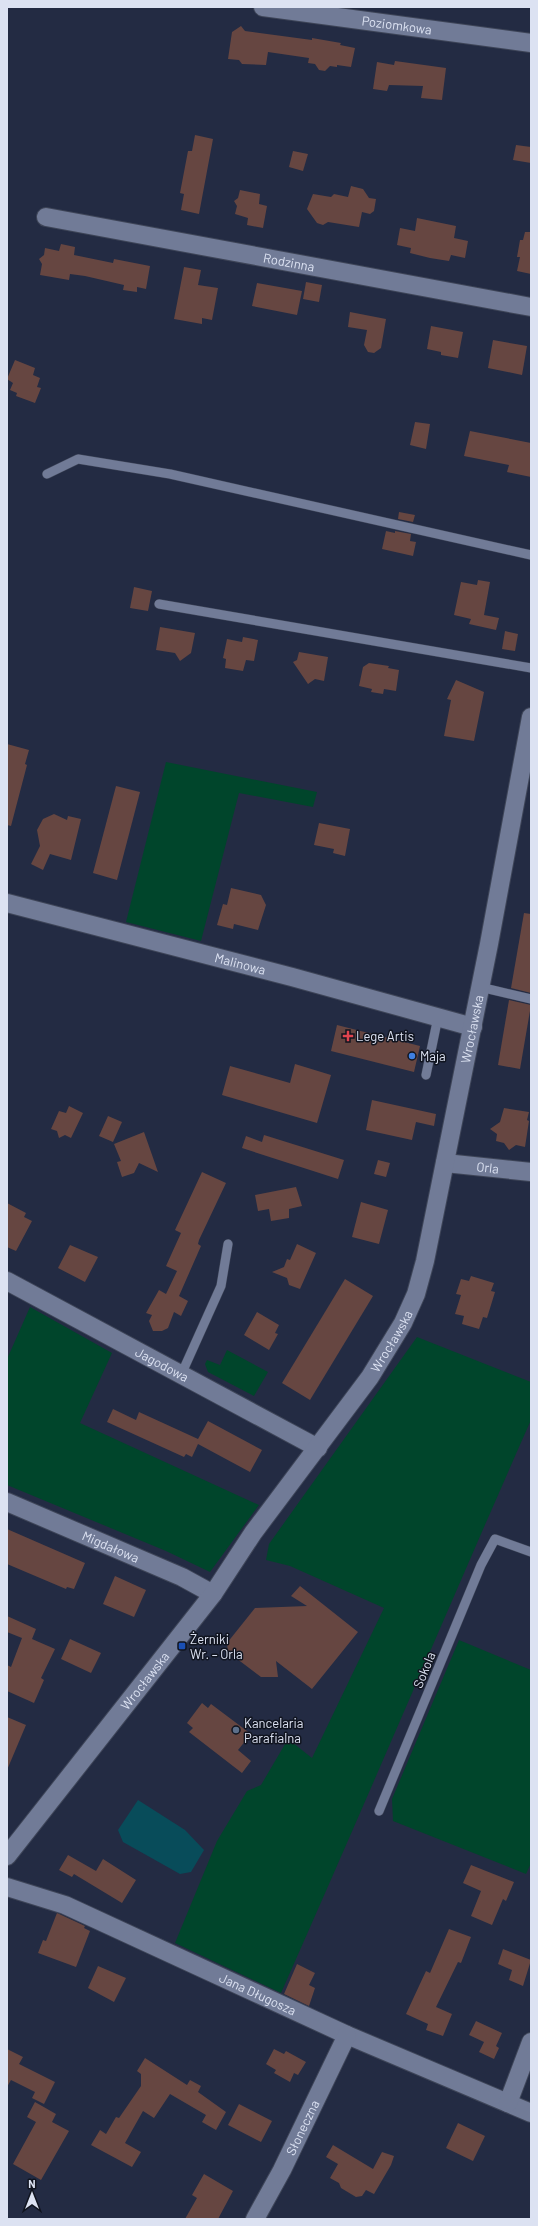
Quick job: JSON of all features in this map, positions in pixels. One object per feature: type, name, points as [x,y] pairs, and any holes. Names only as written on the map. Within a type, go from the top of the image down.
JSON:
[{"type":"street","name":"Poziomkowa","points":[[263,7],[531,43]]},
{"type":"street","name":"Rodzinna","points":[[46,217],[531,307]]},
{"type":"street","name":"Wrocławska","points":[[7,1856],[213,1594],[254,1533],[370,1377],[403,1323],[416,1294],[425,1261],[473,1027],[531,717]]},
{"type":"street","name":"Malinowa","points":[[7,903],[292,977],[473,1027]]},
{"type":"street","name":"Orla","points":[[445,1163],[531,1172]]},
{"type":"street","name":"Jagodowa","points":[[7,1281],[318,1448]]},
{"type":"street","name":"Migdałowa","points":[[7,1502],[182,1577],[213,1594]]},
{"type":"street","name":"Jana Długosza","points":[[7,1887],[65,1905],[347,2035],[531,2113]]},
{"type":"street","name":"Słoneczna","points":[[255,2219],[282,2170],[347,2035]]},
{"type":"street","points":[[508,2103],[531,2042]]},
{"type":"lane","points":[[47,474],[78,459],[112,463],[170,474],[531,555]]},
{"type":"lane","points":[[159,604],[531,668]]},
{"type":"lane","points":[[480,987],[531,999]]},
{"type":"lane","points":[[426,1075],[438,1017]]},
{"type":"lane","points":[[181,1375],[221,1286],[228,1244]]},
{"type":"lane","name":"Sokola","points":[[379,1811],[481,1565],[495,1539],[531,1552]]},
{"type":"shaded area","points":[[166,762],[317,792],[313,807],[239,793],[201,941],[126,922]]},
{"type":"shaded area","points":[[30,1307],[112,1353],[80,1423],[259,1505],[210,1572],[166,1551],[7,1485],[7,1359]]},
{"type":"shaded area","points":[[417,1337],[531,1382],[531,1420],[281,1993],[175,1943],[217,1841],[247,1791],[261,1785],[288,1739],[312,1758],[384,1608],[290,1566],[266,1560],[269,1544]]},
{"type":"shaded area","points":[[227,1350],[268,1372],[254,1396],[208,1372],[205,1364],[207,1360],[220,1365]]},
{"type":"shaded area","points":[[459,1640],[531,1670],[531,1863],[526,1874],[393,1821],[392,1799]]},
{"type":"shaded area","points":[[138,1800],[185,1830],[204,1850],[191,1872],[180,1874],[123,1842],[118,1830]]},
{"type":"building","points":[[241,26],[245,31],[312,40],[312,38],[341,43],[340,45],[355,48],[351,67],[337,65],[337,67],[330,66],[325,71],[319,70],[315,64],[308,63],[309,58],[268,52],[266,65],[242,64],[239,60],[228,59],[232,32]]},
{"type":"building","points":[[395,61],[446,68],[442,100],[421,98],[423,86],[389,85],[387,91],[373,89],[377,62],[394,65]]},
{"type":"building","points":[[195,135],[213,139],[199,214],[181,210],[184,194],[180,193],[188,151],[192,151]]},
{"type":"building","points":[[516,145],[531,147],[531,163],[513,160]]},
{"type":"building","points":[[293,151],[308,154],[303,171],[289,167]]},
{"type":"building","points":[[351,186],[363,189],[369,198],[376,199],[374,211],[370,214],[362,212],[359,227],[328,222],[323,225],[317,223],[307,209],[313,194],[331,197],[334,194],[348,197]]},
{"type":"building","points":[[240,190],[260,194],[259,204],[267,206],[263,228],[247,225],[248,218],[235,214],[237,206],[234,201],[238,198]]},
{"type":"building","points":[[417,218],[456,226],[454,238],[468,241],[465,258],[451,255],[449,261],[430,258],[410,253],[411,248],[397,245],[400,228],[415,231]]},
{"type":"building","points":[[525,232],[531,232],[531,274],[517,271],[520,257],[517,257],[520,240],[523,240]]},
{"type":"building","points":[[61,244],[75,247],[74,255],[113,263],[114,259],[150,266],[146,289],[137,287],[137,292],[123,290],[124,285],[70,274],[69,280],[40,275],[42,264],[39,259],[44,255],[45,248],[59,251]]},
{"type":"building","points":[[184,267],[201,270],[198,285],[218,288],[212,320],[202,318],[202,324],[174,319]]},
{"type":"building","points":[[306,282],[322,285],[319,302],[303,299]]},
{"type":"building","points":[[257,283],[302,291],[297,315],[252,306]]},
{"type":"building","points":[[350,312],[386,319],[381,348],[374,353],[368,352],[364,345],[367,330],[348,327]]},
{"type":"building","points":[[431,326],[463,332],[458,358],[441,355],[441,352],[427,349]]},
{"type":"building","points":[[493,340],[527,346],[522,375],[488,368]]},
{"type":"building","points":[[15,360],[35,368],[33,375],[40,378],[37,387],[41,388],[35,403],[16,396],[17,393],[10,390],[13,383],[7,379]]},
{"type":"building","points":[[415,422],[430,424],[426,449],[410,445]]},
{"type":"building","points":[[470,431],[531,443],[531,477],[507,472],[509,465],[464,456]]},
{"type":"building","points":[[399,512],[415,515],[413,522],[398,519]]},
{"type":"building","points":[[386,531],[411,534],[410,541],[416,542],[413,556],[382,549]]},
{"type":"building","points":[[478,580],[490,582],[484,615],[499,618],[496,630],[469,624],[471,619],[454,615],[461,582],[477,585]]},
{"type":"building","points":[[134,587],[152,591],[148,611],[130,608]]},
{"type":"building","points":[[160,627],[195,633],[191,653],[180,661],[175,653],[156,650]]},
{"type":"building","points":[[505,631],[518,634],[515,651],[502,649]]},
{"type":"building","points":[[243,637],[258,640],[254,661],[246,660],[243,671],[225,668],[226,659],[223,658],[227,639],[242,642]]},
{"type":"building","points":[[299,652],[328,657],[324,681],[315,679],[308,684],[293,662],[297,660]]},
{"type":"building","points":[[369,663],[389,666],[388,668],[399,670],[396,691],[384,689],[383,694],[371,692],[372,689],[359,686],[363,667]]},
{"type":"building","points":[[456,680],[484,692],[474,741],[444,736],[451,700],[447,699]]},
{"type":"building","points":[[7,744],[29,750],[25,764],[27,765],[11,826],[7,825]]},
{"type":"building","points":[[116,786],[140,792],[117,880],[93,873]]},
{"type":"building","points":[[54,814],[67,820],[68,816],[81,819],[71,860],[50,854],[43,870],[31,864],[40,846],[37,830],[43,819]]},
{"type":"building","points":[[319,823],[350,829],[345,856],[333,853],[334,849],[314,845]]},
{"type":"building","points":[[231,888],[261,895],[266,905],[258,930],[234,924],[233,929],[217,925],[223,904],[227,905]]},
{"type":"building","points":[[524,913],[531,914],[531,993],[511,988]]},
{"type":"building","points":[[509,1000],[531,1005],[520,1069],[498,1065]]},
{"type":"building","points":[[337,1025],[420,1046],[414,1072],[331,1051]]},
{"type":"building","points":[[295,1064],[331,1075],[317,1123],[222,1095],[230,1066],[290,1083]]},
{"type":"building","points":[[372,1100],[436,1114],[434,1126],[416,1122],[412,1140],[366,1130]]},
{"type":"building","points":[[69,1106],[83,1113],[71,1138],[65,1135],[59,1138],[57,1131],[51,1129],[59,1111],[66,1113]]},
{"type":"building","points":[[504,1108],[529,1112],[525,1147],[516,1145],[509,1150],[504,1143],[496,1141],[497,1134],[490,1129],[500,1122]]},
{"type":"building","points":[[108,1116],[122,1122],[113,1142],[99,1136]]},
{"type":"building","points":[[144,1132],[158,1172],[139,1163],[134,1173],[122,1177],[117,1162],[121,1161],[114,1144]]},
{"type":"building","points":[[264,1135],[344,1160],[338,1179],[242,1148],[246,1136],[262,1142]]},
{"type":"building","points":[[378,1160],[390,1163],[386,1177],[374,1174]]},
{"type":"building","points":[[202,1172],[226,1183],[199,1240],[198,1244],[201,1246],[179,1296],[188,1301],[181,1316],[174,1312],[168,1328],[162,1331],[153,1331],[149,1321],[152,1315],[146,1313],[159,1290],[166,1294],[177,1271],[166,1266],[181,1233],[175,1230]]},
{"type":"building","points":[[296,1187],[302,1206],[289,1209],[289,1218],[271,1221],[269,1209],[258,1211],[255,1195]]},
{"type":"building","points":[[361,1202],[388,1210],[379,1244],[352,1237]]},
{"type":"building","points":[[7,1203],[26,1213],[24,1217],[32,1221],[16,1251],[7,1247]]},
{"type":"building","points":[[297,1244],[316,1253],[300,1289],[289,1285],[287,1278],[272,1272],[284,1267],[287,1259],[290,1260]]},
{"type":"building","points":[[70,1245],[98,1257],[85,1282],[58,1268]]},
{"type":"building","points":[[471,1276],[494,1283],[491,1291],[495,1292],[487,1318],[483,1317],[479,1329],[462,1324],[464,1316],[455,1314],[461,1295],[456,1294],[461,1279],[469,1281]]},
{"type":"building","points":[[345,1279],[373,1296],[310,1400],[282,1383]]},
{"type":"building","points":[[257,1312],[279,1325],[275,1333],[278,1334],[269,1350],[244,1335]]},
{"type":"building","points":[[113,1409],[136,1420],[139,1412],[198,1439],[208,1421],[262,1450],[250,1472],[198,1444],[192,1457],[186,1454],[184,1457],[107,1422]]},
{"type":"building","points":[[7,1529],[85,1563],[74,1589],[67,1587],[66,1589],[7,1564]]},
{"type":"building","points":[[115,1576],[146,1590],[134,1617],[103,1604]]},
{"type":"building","points":[[300,1586],[358,1632],[312,1689],[276,1661],[278,1677],[261,1677],[228,1652],[227,1643],[255,1608],[307,1606],[291,1596]]},
{"type":"building","points":[[7,1616],[36,1629],[32,1639],[55,1649],[41,1678],[44,1680],[34,1703],[7,1691],[7,1665],[11,1667],[22,1638],[7,1632]]},
{"type":"building","points":[[70,1639],[101,1653],[91,1673],[61,1659]]},
{"type":"building","points":[[202,1703],[208,1708],[211,1704],[251,1734],[238,1750],[251,1761],[242,1773],[189,1732],[193,1728],[187,1723]]},
{"type":"building","points":[[7,1717],[26,1725],[7,1770]]},
{"type":"building","points":[[68,1855],[96,1871],[103,1859],[136,1880],[122,1903],[74,1874],[72,1877],[59,1870]]},
{"type":"building","points":[[471,1865],[514,1882],[506,1901],[503,1899],[492,1925],[471,1916],[481,1891],[463,1883]]},
{"type":"building","points":[[57,1913],[85,1926],[84,1928],[90,1931],[76,1967],[38,1953],[43,1940],[46,1941]]},
{"type":"building","points":[[449,1929],[471,1937],[461,1963],[458,1962],[436,2007],[452,2014],[443,2036],[426,2030],[428,2024],[406,2014],[426,1971],[430,1973]]},
{"type":"building","points":[[503,1949],[531,1960],[523,1986],[509,1980],[512,1970],[498,1964]]},
{"type":"building","points":[[297,1964],[315,1973],[309,1985],[315,1988],[309,2006],[284,1994]]},
{"type":"building","points":[[98,1966],[126,1978],[114,2002],[88,1988]]},
{"type":"building","points":[[476,2021],[502,2033],[496,2046],[499,2048],[494,2059],[479,2052],[484,2042],[469,2035]]},
{"type":"building","points":[[7,2049],[23,2057],[19,2064],[55,2082],[44,2104],[32,2098],[35,2092],[11,2080],[7,2087]]},
{"type":"building","points":[[274,2049],[284,2054],[286,2051],[306,2062],[298,2075],[294,2073],[290,2082],[274,2073],[276,2070],[266,2064]]},
{"type":"building","points":[[145,2058],[187,2085],[190,2080],[201,2086],[198,2092],[226,2112],[216,2130],[202,2122],[206,2115],[170,2094],[154,2118],[143,2111],[125,2143],[141,2152],[132,2167],[91,2145],[100,2130],[106,2134],[116,2117],[119,2118],[141,2086],[141,2074],[137,2071]]},
{"type":"building","points":[[35,2102],[56,2114],[52,2122],[69,2131],[41,2180],[13,2164],[36,2122],[27,2117]]},
{"type":"building","points":[[239,2104],[272,2121],[261,2142],[228,2125]]},
{"type":"building","points":[[458,2123],[485,2136],[473,2161],[446,2148]]},
{"type":"building","points":[[333,2145],[373,2169],[382,2152],[394,2156],[391,2165],[374,2194],[366,2190],[362,2196],[356,2197],[341,2188],[339,2183],[330,2178],[338,2164],[326,2157]]},
{"type":"building","points":[[204,2174],[233,2191],[218,2219],[185,2219],[197,2198],[192,2195]]},
{"type":"place","name":"Lege Artis","points":[[348,1036]]},
{"type":"place","name":"Maja","points":[[412,1056]]},
{"type":"place","name":"Żerniki Wr. – Orla","points":[[182,1646]]},
{"type":"place","name":"Kancelaria Parafialna","points":[[236,1730]]}]
